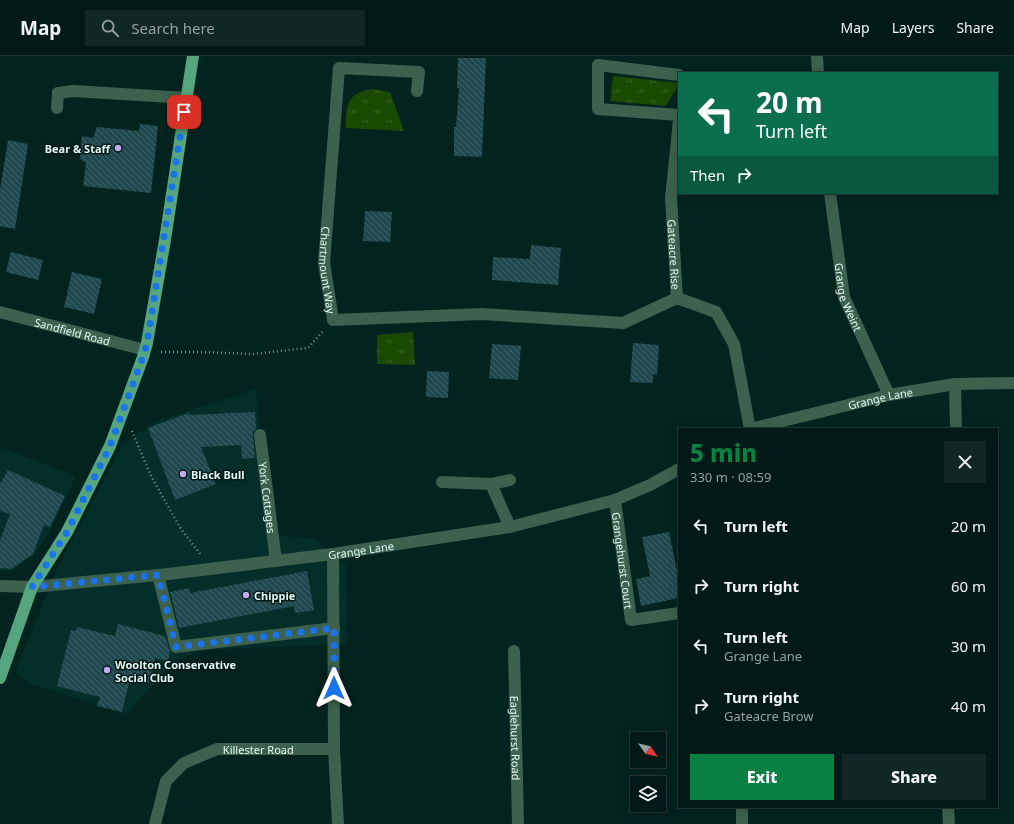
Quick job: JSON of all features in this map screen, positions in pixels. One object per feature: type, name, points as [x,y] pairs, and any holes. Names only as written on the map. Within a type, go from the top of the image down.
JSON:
[{"type":"main road","points":[[0,678],[32,587],[67,532],[110,446],[145,350],[165,240],[193,56]]},
{"type":"street","points":[[817,56],[818,72]]},
{"type":"street","points":[[678,75],[598,65],[598,110],[678,115]]},
{"type":"street","name":"Chartmount Way","points":[[417,91],[420,72],[339,68],[324,263],[333,320],[482,314],[623,323],[677,298]]},
{"type":"street","points":[[57,108],[58,93],[73,91],[187,98]]},
{"type":"street","name":"Gateacre Rise","points":[[678,130],[671,198],[677,298],[716,312],[734,344],[750,428]]},
{"type":"street","name":"Grange Weint","points":[[830,194],[844,298],[889,395]]},
{"type":"street","name":"Sandfield Road","points":[[3,316],[145,350]]},
{"type":"street","name":"Grange Lane","points":[[754,428],[889,395],[955,384],[1014,383]]},
{"type":"street","points":[[955,384],[956,428]]},
{"type":"street","name":"York Cottages","points":[[260,435],[276,561]]},
{"type":"street","name":"Grange Lane","points":[[0,586],[32,587],[210,569],[333,554],[510,527],[615,500],[650,485],[678,470]]},
{"type":"street","points":[[442,482],[491,484],[510,480]]},
{"type":"street","points":[[491,484],[510,527]]},
{"type":"street","name":"Grangehurst Court","points":[[615,500],[631,620],[678,613]]},
{"type":"street","points":[[333,554],[334,749],[338,824]]},
{"type":"street","points":[[158,575],[176,647],[334,628]]},
{"type":"street","name":"Eaglehurst Road","points":[[514,651],[518,824]]},
{"type":"street","name":"Killester Road","points":[[155,824],[166,781],[184,763],[217,749],[334,749]]},
{"type":"street","points":[[742,808],[742,824]]},
{"type":"street","points":[[948,808],[950,824]]},
{"type":"path","points":[[161,352],[254,354],[308,348],[333,320]]},
{"type":"path","points":[[132,429],[154,482],[181,529],[210,569]]},
{"type":"shaded area","points":[[256,389],[268,534],[315,539],[346,566],[347,644],[201,650],[174,662],[126,714],[32,684],[15,672],[59,565],[123,444],[157,421]]},
{"type":"shaded area","points":[[0,447],[76,476],[50,531],[34,555],[11,571],[0,571]]},
{"type":"green space","points":[[613,76],[678,83],[678,86],[666,106],[610,101]]},
{"type":"green space","points":[[373,89],[390,92],[404,131],[346,128],[347,112],[350,101],[358,93]]},
{"type":"green space","points":[[413,332],[415,365],[377,364],[377,335]]},
{"type":"building","points":[[458,58],[486,58],[482,157],[454,156],[454,127],[456,127],[459,88],[457,88]]},
{"type":"building","name":"Bear & Staff","points":[[140,124],[158,126],[151,193],[83,186],[86,163],[80,159],[82,136],[93,138],[97,127],[139,131]]},
{"type":"building","points":[[8,140],[28,144],[15,229],[0,226],[0,190]]},
{"type":"building","points":[[365,211],[392,212],[390,242],[363,241]]},
{"type":"building","points":[[531,245],[561,248],[558,285],[492,280],[493,257],[530,259]]},
{"type":"building","points":[[11,252],[43,260],[38,280],[6,272]]},
{"type":"building","points":[[72,272],[102,279],[94,314],[64,307]]},
{"type":"building","points":[[633,343],[659,345],[657,375],[653,374],[653,383],[630,382]]},
{"type":"building","points":[[492,344],[521,346],[518,380],[489,378]]},
{"type":"building","points":[[427,371],[449,372],[448,398],[426,397]]},
{"type":"building","points":[[255,412],[256,429],[253,432],[253,436],[255,458],[242,459],[241,445],[201,447],[216,484],[175,500],[148,428],[189,413],[190,415]]},
{"type":"building","points":[[8,470],[65,496],[50,527],[44,525],[33,554],[11,569],[0,568],[0,540],[10,514],[0,511],[0,484]]},
{"type":"building","points":[[669,532],[678,570],[678,598],[641,606],[636,579],[650,576],[642,537]]},
{"type":"building","points":[[307,571],[314,610],[295,613],[294,606],[179,628],[170,592],[189,588],[190,593]]},
{"type":"building","name":"Woolton Conservative Social Club","points":[[118,624],[165,636],[170,651],[168,661],[155,658],[149,683],[130,679],[122,712],[97,706],[100,697],[57,686],[71,630],[76,631],[77,627],[115,636]]},
{"type":"place","name":"Bear & Staff","points":[[118,148]]},
{"type":"place","name":"Black Bull","points":[[183,474]]},
{"type":"place","name":"Chippie","points":[[246,595]]},
{"type":"place","name":"Woolton Conservative Social Club","points":[[107,670]]},
{"type":"route","points":[[184,112],[165,240],[147,343],[143,357],[110,446],[67,532],[32,587],[158,575],[176,647],[334,628],[334,688]]}]
